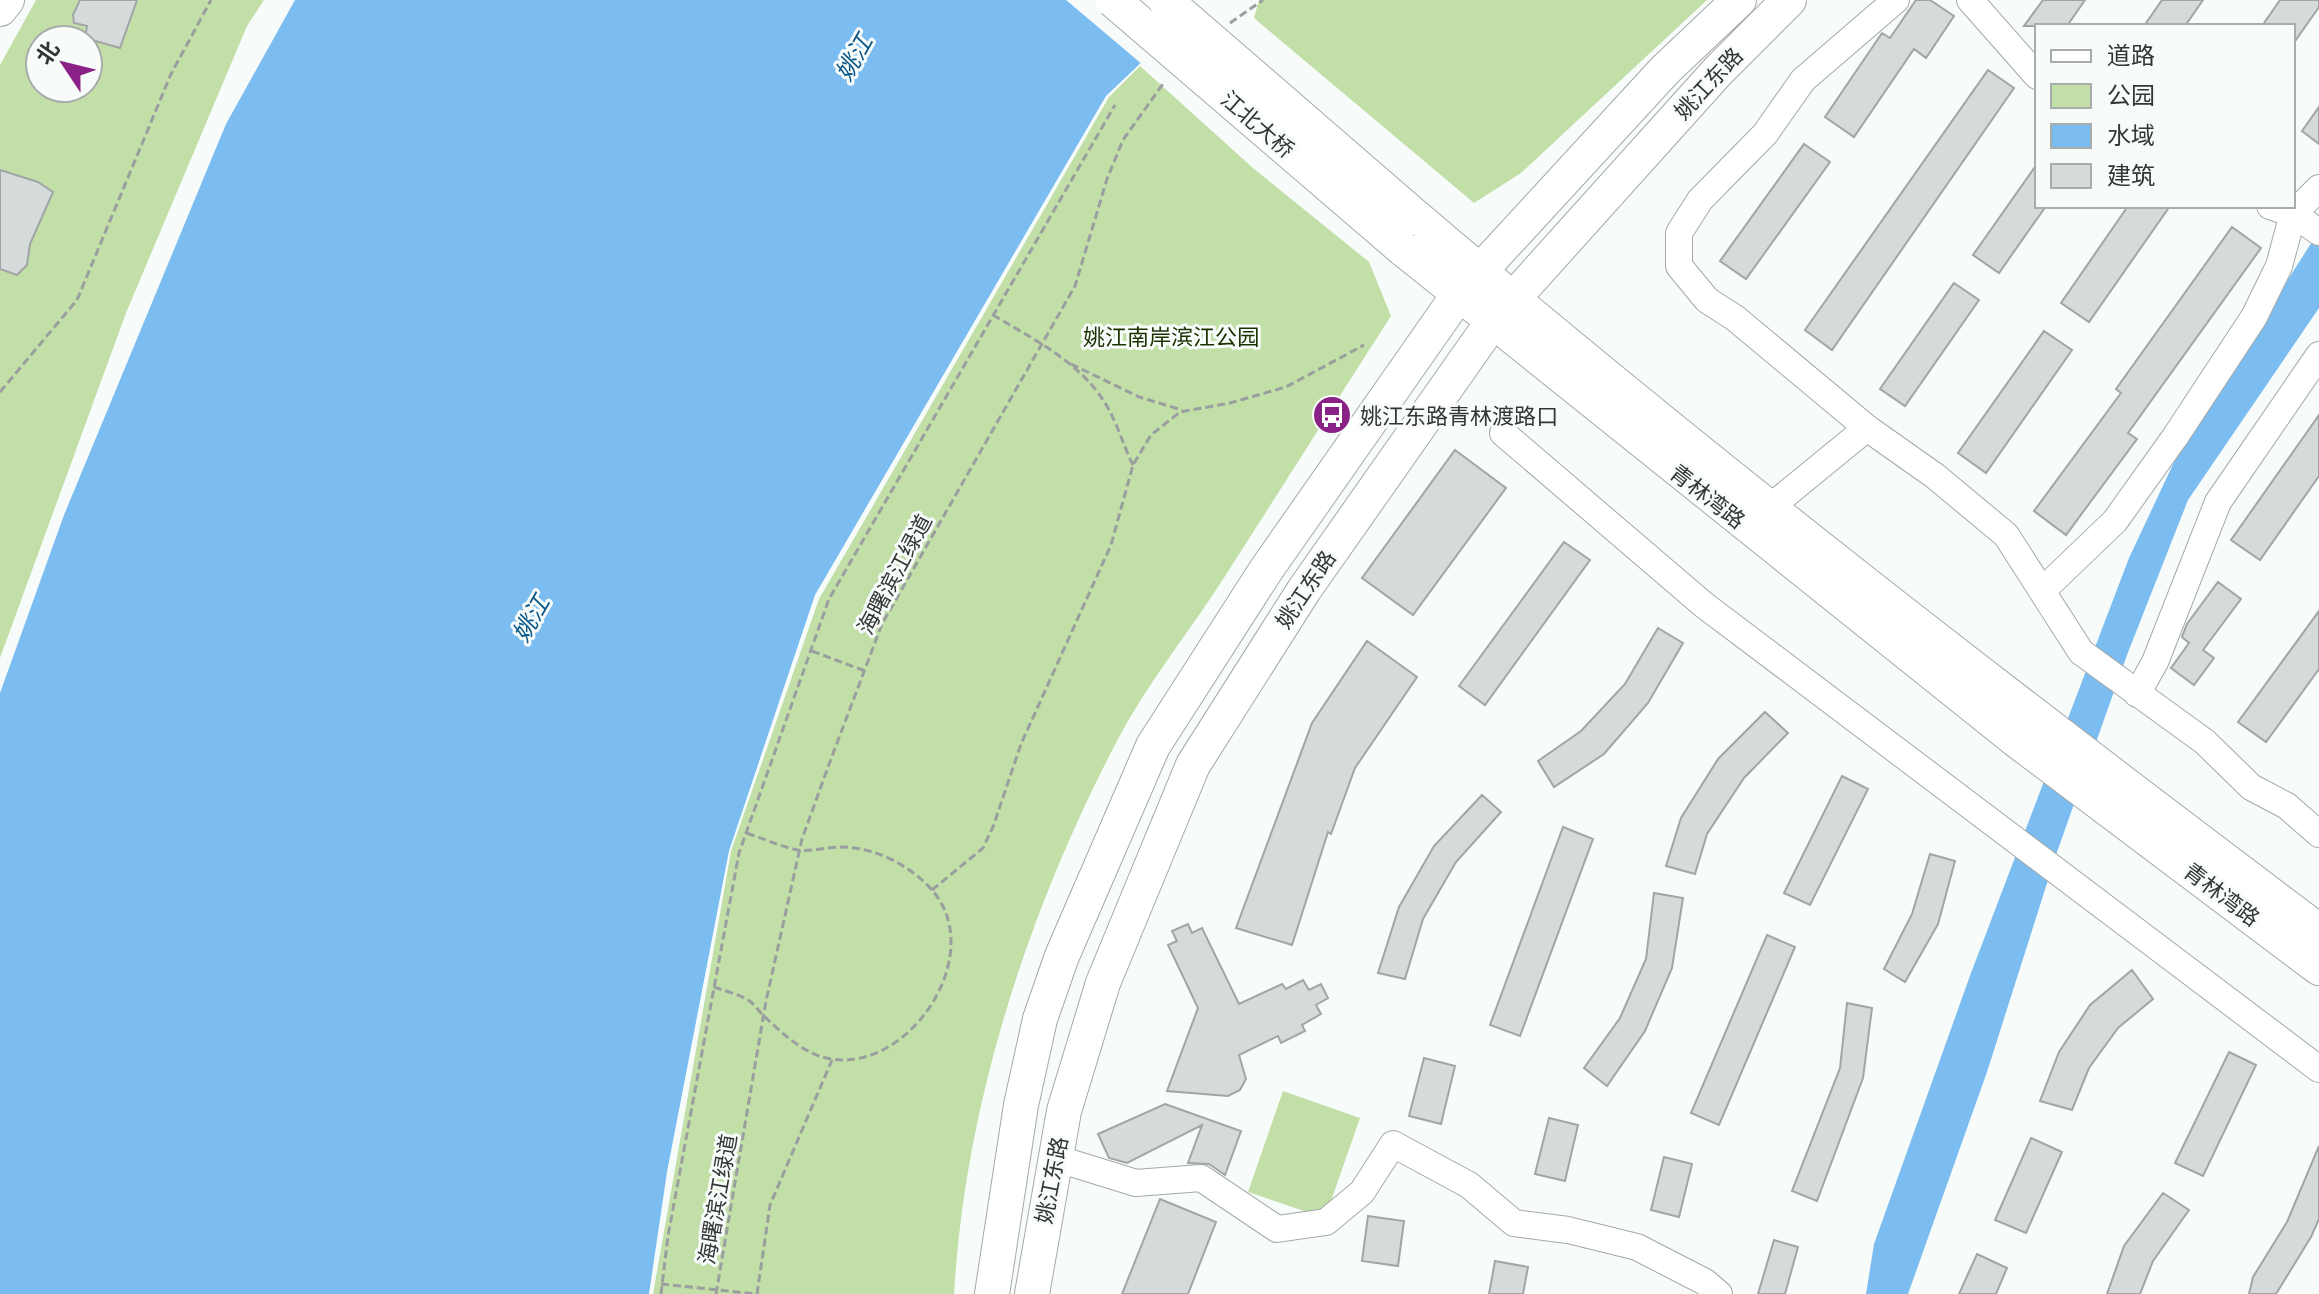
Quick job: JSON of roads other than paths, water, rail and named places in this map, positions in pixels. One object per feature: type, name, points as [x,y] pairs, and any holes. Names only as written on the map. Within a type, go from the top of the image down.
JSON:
[{"type":"main road","points":[[0,9],[7,0]]},
{"type":"main road","name":"江北大桥","points":[[1113,0],[1403,249]]},
{"type":"main road","name":"江北大桥","points":[[1165,0],[1417,218]]},
{"type":"main road","name":"姚江东路","points":[[992,1294],[1021,1105],[1040,1019],[1062,956],[1153,746],[1266,570],[1470,283],[1665,70],[1739,0]]},
{"type":"main road","name":"姚江东路","points":[[1032,1294],[1064,1111],[1103,983],[1193,765],[1304,590],[1503,309],[1718,71],[1789,0]]},
{"type":"main road","name":"青林湾路","points":[[1417,218],[1470,283]]},
{"type":"main road","name":"青林湾路","points":[[1403,249],[1470,283],[2013,700],[2093,779],[2319,968]]},
{"type":"main road","name":"青林湾路","points":[[1503,309],[2016,740],[2093,779],[2319,931]]},
{"type":"street","points":[[1896,0],[1803,80],[1784,112],[1700,200],[1679,233],[1679,266],[1707,300],[1735,318],[1867,428],[1935,476],[2006,535],[2081,652],[2205,742],[2251,787],[2287,806],[2319,834]]},
{"type":"street","points":[[1970,0],[2035,74]]},
{"type":"street","points":[[2295,202],[2319,188]]},
{"type":"street","points":[[2042,591],[2115,521],[2254,317],[2279,266],[2282,210],[2319,232]]},
{"type":"street","points":[[2133,691],[2155,662],[2218,502],[2319,355]]},
{"type":"street","points":[[1768,509],[1867,428]]},
{"type":"street","points":[[1503,433],[1704,605],[2319,1069]]},
{"type":"street","points":[[1055,1158],[1136,1183],[1201,1178],[1277,1229],[1326,1222],[1362,1192],[1393,1144],[1469,1185],[1514,1223],[1568,1230],[1637,1247],[1705,1282],[1719,1294]]},
{"type":"water","name":"姚江","points":[[295,0],[1207,0],[1106,96],[815,595],[729,851],[667,1172],[649,1294],[0,1294],[0,693],[64,515],[226,124]]},
{"type":"water","points":[[2319,231],[2319,308],[2188,500],[2127,655],[2057,852],[1987,1072],[1908,1294],[1866,1294],[1874,1244],[1971,973],[2129,558],[2183,443]]},
{"type":"place","name":"姚江东路青林渡路口","points":[[1332,415]]},
{"type":"park label","name":"姚江南岸滨江公园","points":[[1171,336]]}]
